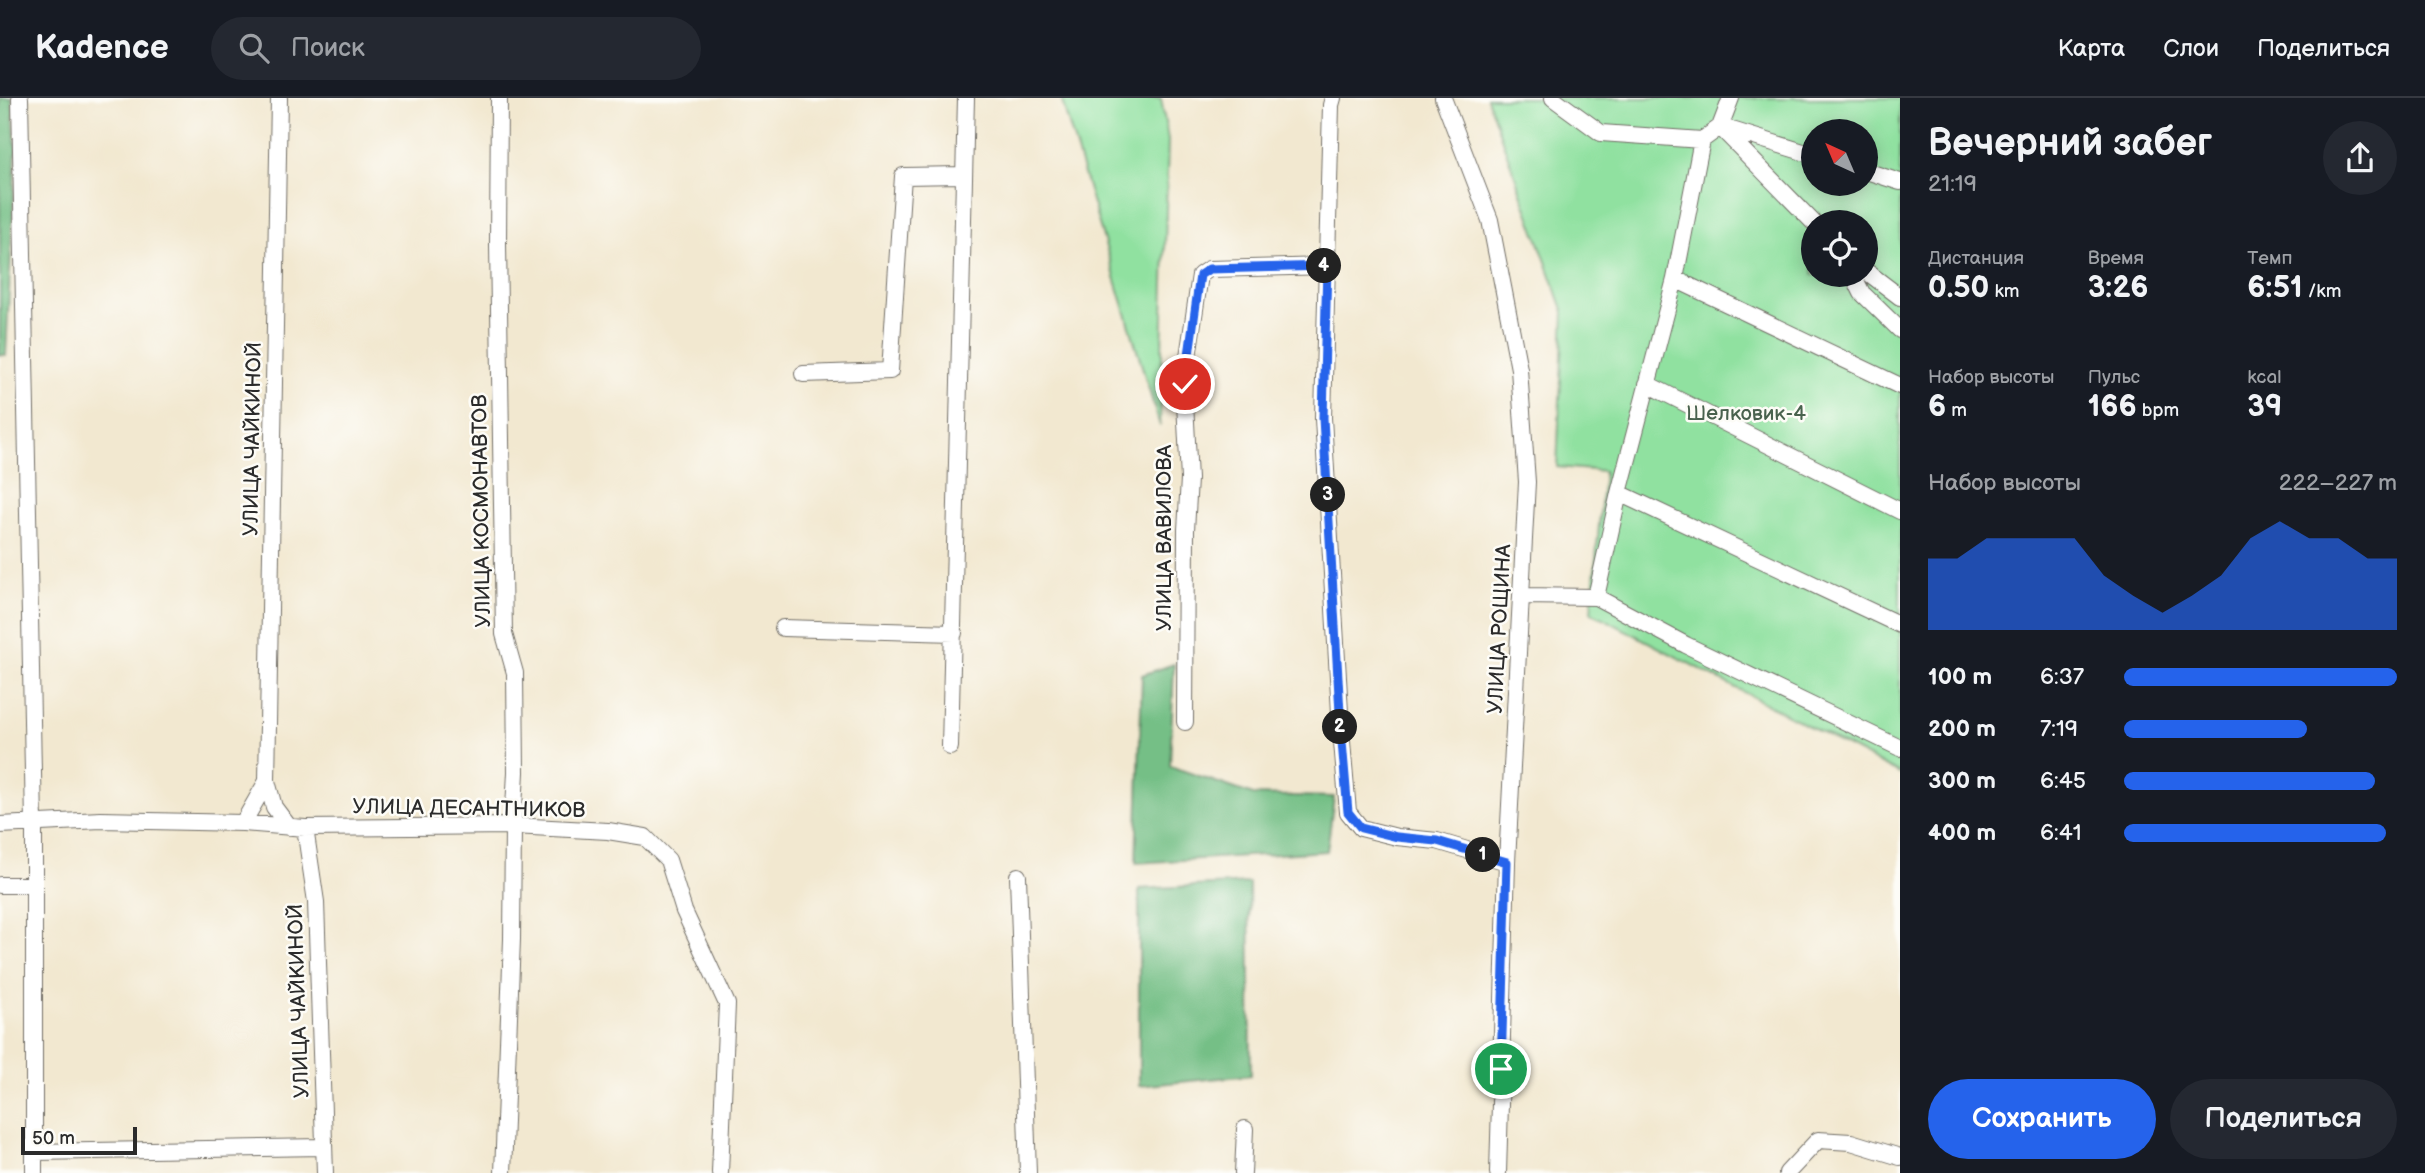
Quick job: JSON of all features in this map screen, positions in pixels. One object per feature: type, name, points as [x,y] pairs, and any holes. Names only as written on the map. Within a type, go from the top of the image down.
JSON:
[{"type":"street","points":[[19,98],[34,824],[34,1173]]},
{"type":"street","name":"УЛИЦА ЧАЙКИНОЙ","points":[[279,98],[267,781],[274,807],[297,828],[316,902],[325,1173]]},
{"type":"street","name":"УЛИЦА КОСМОНАВТОВ","points":[[499,98],[498,244],[504,634],[515,673],[516,772],[503,1173]]},
{"type":"street","points":[[950,747],[962,175],[966,98]]},
{"type":"street","points":[[1334,98],[1331,105],[1323,418],[1348,812],[1361,828],[1397,837],[1437,841],[1507,862]]},
{"type":"street","name":"УЛИЦА РОЩИНА","points":[[1443,98],[1490,220],[1519,369],[1527,482],[1507,862],[1498,1173]]},
{"type":"street","points":[[1553,98],[1601,133],[1702,140],[1720,127],[1731,98]]},
{"type":"street","points":[[1720,127],[1801,151]]},
{"type":"street","points":[[1720,127],[1801,210]]},
{"type":"street","points":[[1596,597],[1619,493],[1675,279],[1702,140]]},
{"type":"street","points":[[803,374],[890,371],[904,176],[962,175]]},
{"type":"street","points":[[1878,175],[1900,182]]},
{"type":"street","name":"УЛИЦА ВАВИЛОВА","points":[[1185,722],[1186,530],[1189,479],[1185,384],[1200,275],[1209,269],[1327,266]]},
{"type":"street","points":[[1675,279],[1900,386]]},
{"type":"street","points":[[1878,280],[1900,297]]},
{"type":"street","points":[[1859,287],[1900,330]]},
{"type":"street","points":[[1647,384],[1900,511]]},
{"type":"street","points":[[1619,493],[1900,625]]},
{"type":"street","points":[[1522,596],[1596,597],[1686,645],[1900,748]]},
{"type":"street","points":[[783,628],[954,633]]},
{"type":"street","name":"УЛИЦА ЧАЙКИНОЙ","points":[[243,823],[267,781]]},
{"type":"street","points":[[0,825],[102,820],[243,823]]},
{"type":"street","name":"УЛИЦА ДЕСАНТНИКОВ","points":[[243,823],[297,828],[513,826],[645,837],[668,860],[684,911],[727,1004],[720,1173]]},
{"type":"street","points":[[1018,876],[1028,1173]]},
{"type":"street","points":[[0,885],[34,885]]},
{"type":"street","points":[[1243,1173],[1245,1129]]},
{"type":"street","points":[[1787,1173],[1818,1140],[1851,1142],[1900,1157]]},
{"type":"street","points":[[35,1152],[324,1147]]},
{"type":"green space","points":[[0,98],[12,98],[16,149],[6,355],[0,355]]},
{"type":"green space","points":[[1061,98],[1161,98],[1168,140],[1160,426]]},
{"type":"green space","name":"Шелковик-4","points":[[1487,98],[1900,98],[1900,774],[1591,612],[1604,471],[1557,467],[1564,312]]},
{"type":"green space","points":[[1174,664],[1170,766],[1253,795],[1334,797],[1327,851],[1136,863],[1142,675]]},
{"type":"green space","points":[[1249,883],[1251,1075],[1139,1086],[1139,889]]},
{"type":"route","points":[[1185,384],[1200,275],[1209,269],[1327,266],[1323,418],[1348,812],[1361,828],[1397,837],[1437,841],[1507,862],[1501,1069]]}]
